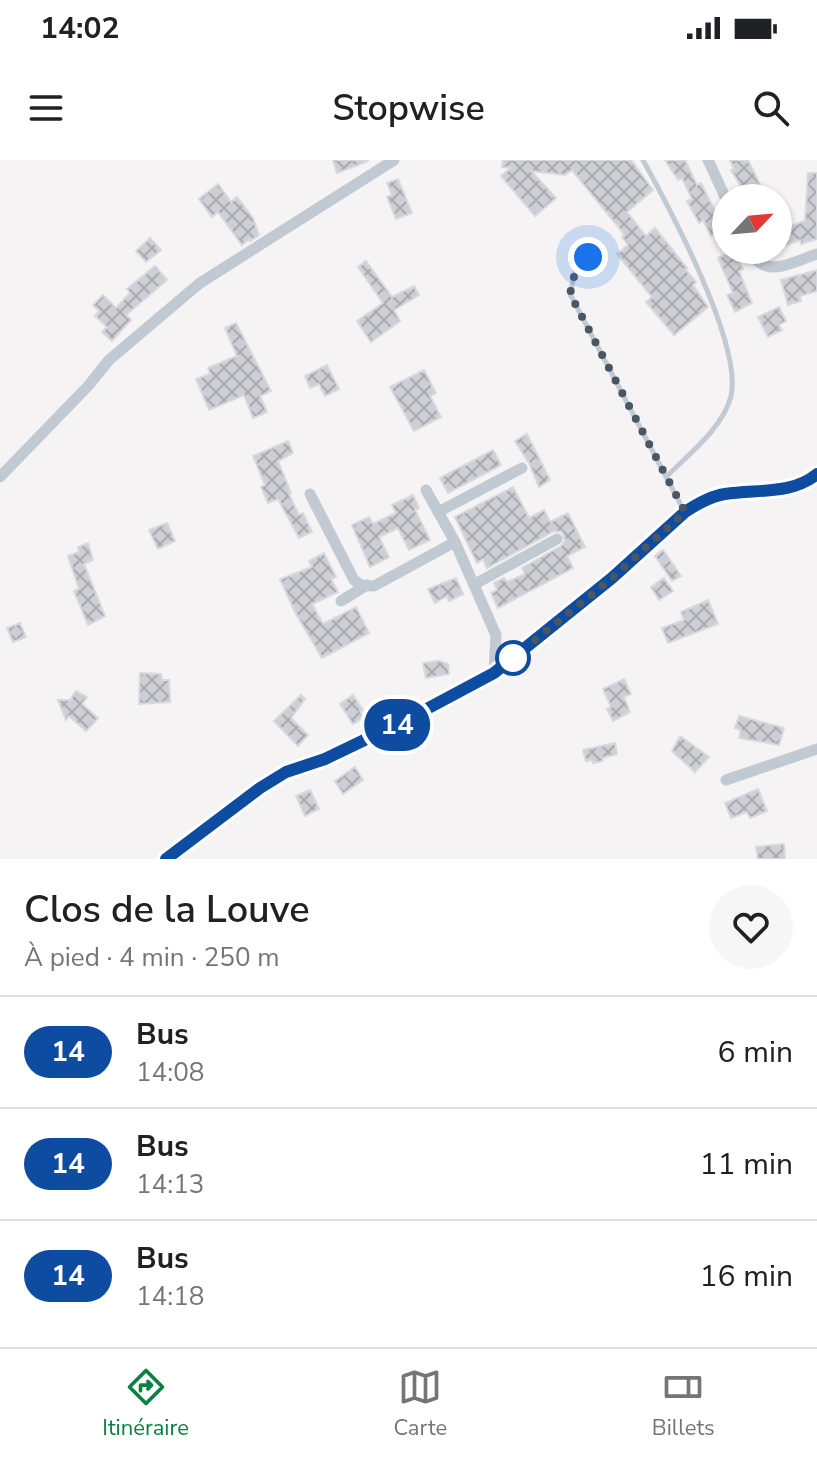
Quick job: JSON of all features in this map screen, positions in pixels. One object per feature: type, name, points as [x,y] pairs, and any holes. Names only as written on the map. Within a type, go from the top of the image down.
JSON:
[{"type":"street","points":[[0,477],[89,385],[109,360],[181,298],[286,227],[394,160]]},
{"type":"street","points":[[708,160],[719,184]]},
{"type":"street","points":[[792,262],[817,254]]},
{"type":"street","points":[[760,264],[773,268],[786,264]]},
{"type":"street","points":[[438,512],[522,468]]},
{"type":"street","points":[[166,859],[286,772],[325,759],[494,673],[612,578],[685,512],[722,494],[795,487],[817,474]]},
{"type":"street","points":[[426,490],[455,542],[496,635],[494,673]]},
{"type":"street","points":[[310,494],[354,580],[361,585],[374,586],[455,542]]},
{"type":"street","points":[[475,584],[557,539]]},
{"type":"street","points":[[341,601],[367,585]]},
{"type":"street","points":[[726,780],[817,749]]},
{"type":"lane","points":[[643,160],[711,298],[732,374],[731,395],[721,418],[666,477]]},
{"type":"lane","points":[[601,246],[576,268],[570,294],[685,512]]},
{"type":"building","points":[[333,160],[368,160],[368,161],[337,173]]},
{"type":"building","points":[[503,160],[631,160],[653,190],[627,212],[646,236],[655,228],[687,268],[696,282],[693,285],[708,307],[674,335],[646,302],[652,297],[617,254],[628,245],[622,237],[624,234],[572,170],[565,175],[531,171],[556,198],[535,216],[501,176],[511,168],[502,167]]},
{"type":"building","points":[[665,160],[685,160],[697,185],[701,183],[712,205],[712,235],[703,220],[699,223],[687,201],[692,199],[682,178],[678,180]]},
{"type":"building","points":[[730,160],[748,160],[760,184],[740,184],[731,170],[734,169]]},
{"type":"building","points":[[808,173],[817,173],[817,239],[801,244],[800,240],[792,243],[792,225],[805,221]]},
{"type":"building","points":[[398,179],[412,213],[396,219],[387,197],[392,195],[387,183]]},
{"type":"building","points":[[218,184],[231,202],[237,197],[253,218],[259,235],[242,245],[218,212],[212,217],[199,199]]},
{"type":"building","points":[[150,238],[161,250],[146,262],[136,251]]},
{"type":"building","points":[[366,261],[392,297],[414,286],[419,295],[394,310],[400,321],[371,342],[357,321],[383,303],[358,267]]},
{"type":"building","points":[[721,264],[740,264],[743,269],[739,271],[752,303],[735,312],[727,295],[733,293]]},
{"type":"building","points":[[155,266],[167,280],[126,315],[131,320],[112,341],[102,332],[107,327],[95,316],[99,311],[93,305],[103,295],[116,308],[130,293],[127,289]]},
{"type":"building","points":[[817,270],[817,291],[800,296],[801,301],[788,305],[781,280]]},
{"type":"building","points":[[779,307],[786,321],[779,325],[782,330],[768,337],[758,317]]},
{"type":"building","points":[[236,323],[271,391],[260,396],[267,412],[253,418],[244,395],[209,410],[196,379],[210,374],[208,368],[237,356],[225,328]]},
{"type":"building","points":[[327,365],[339,389],[325,396],[319,384],[310,388],[305,376]]},
{"type":"building","points":[[424,370],[436,393],[430,396],[441,417],[414,431],[390,387]]},
{"type":"building","points":[[527,434],[550,480],[539,487],[515,441]]},
{"type":"building","points":[[288,441],[293,453],[278,461],[299,515],[303,513],[312,532],[299,538],[278,499],[268,503],[261,487],[265,485],[253,456]]},
{"type":"building","points":[[493,450],[501,465],[448,493],[440,478]]},
{"type":"building","points":[[513,487],[529,518],[544,510],[550,522],[568,513],[585,547],[567,556],[573,568],[498,608],[491,593],[497,590],[494,583],[504,578],[507,582],[525,574],[522,568],[561,546],[565,540],[562,532],[554,531],[487,568],[483,559],[477,563],[455,517]]},
{"type":"building","points":[[413,495],[419,508],[415,510],[430,540],[409,550],[398,528],[379,537],[389,557],[370,567],[352,525],[369,517],[373,524],[396,513],[392,505]]},
{"type":"building","points":[[167,523],[175,541],[158,549],[149,530]]},
{"type":"building","points":[[88,543],[93,560],[84,564],[105,616],[88,625],[74,591],[79,589],[68,556],[79,552],[78,547]]},
{"type":"building","points":[[663,550],[681,576],[672,581],[655,556]]},
{"type":"building","points":[[324,553],[336,577],[331,579],[338,592],[312,604],[323,624],[356,607],[369,633],[322,658],[280,579],[312,567],[309,561]]},
{"type":"building","points":[[456,578],[463,594],[449,601],[447,596],[435,603],[428,589]]},
{"type":"building","points":[[664,578],[673,591],[659,600],[651,587]]},
{"type":"building","points":[[708,600],[718,624],[668,643],[662,628],[684,620],[681,612]]},
{"type":"building","points":[[20,623],[26,637],[13,642],[7,628]]},
{"type":"building","points":[[439,661],[448,664],[449,674],[426,678],[423,663]]},
{"type":"building","points":[[140,673],[161,674],[162,680],[169,680],[170,702],[139,704]]},
{"type":"building","points":[[624,679],[631,694],[624,697],[630,712],[613,721],[603,689]]},
{"type":"building","points":[[76,691],[87,697],[82,704],[98,718],[86,731],[69,716],[66,720],[58,700],[70,700]]},
{"type":"building","points":[[301,695],[305,699],[291,718],[308,735],[298,746],[274,721]]},
{"type":"building","points":[[353,695],[364,717],[353,724],[340,704]]},
{"type":"building","points":[[739,716],[784,728],[779,745],[739,738],[741,730],[735,728]]},
{"type":"building","points":[[680,736],[709,757],[695,772],[672,751]]},
{"type":"building","points":[[615,743],[617,754],[602,758],[603,761],[586,761],[583,750]]},
{"type":"building","points":[[355,767],[363,780],[343,794],[335,781]]},
{"type":"building","points":[[758,789],[767,811],[750,818],[747,812],[731,818],[725,803]]},
{"type":"building","points":[[310,790],[319,809],[305,816],[296,796]]},
{"type":"building","points":[[784,844],[785,859],[758,859],[756,847]]},
{"type":"bus line","name":"14","points":[[166,859],[286,772],[325,759],[494,673],[612,578],[696,504],[722,494],[795,487],[817,474]]},
{"type":"route","points":[[513,658],[612,578],[685,512],[570,294],[576,268],[588,257]]}]
